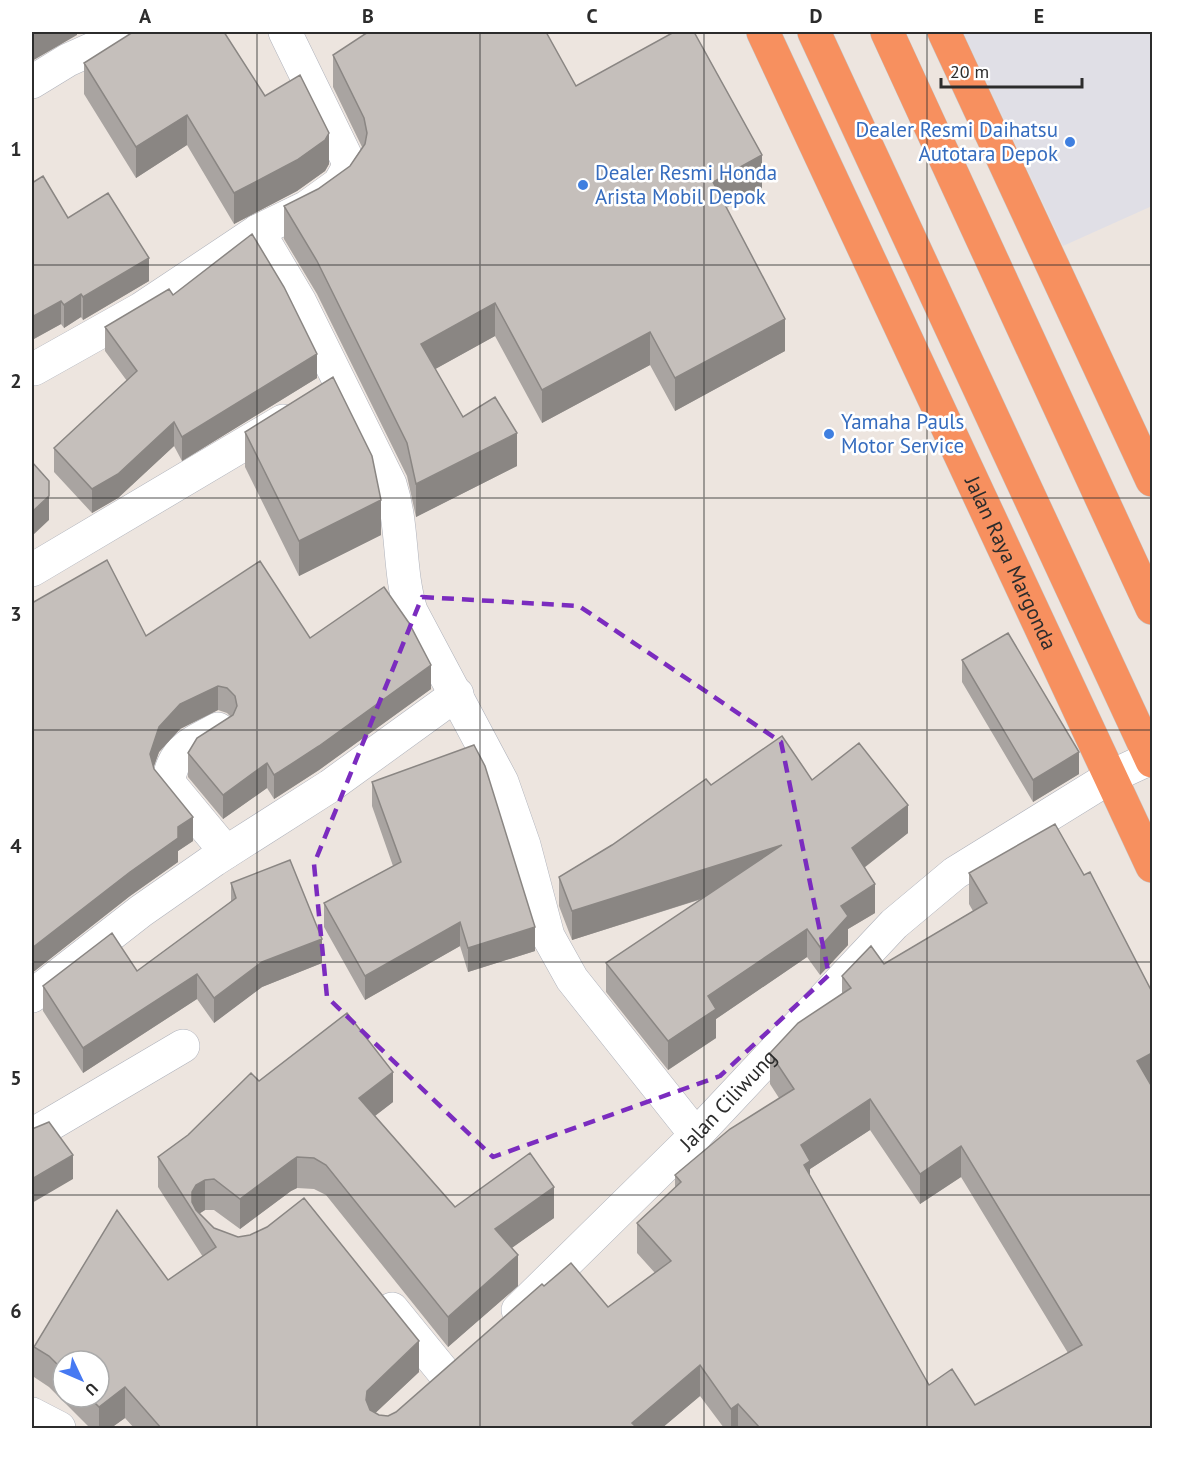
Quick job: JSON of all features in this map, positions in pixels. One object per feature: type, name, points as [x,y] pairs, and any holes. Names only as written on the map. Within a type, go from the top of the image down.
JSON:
[{"type":"highway","name":"Jalan Raya Margonda","points":[[763,32],[1152,866]]},
{"type":"highway","points":[[814,32],[1152,759]]},
{"type":"highway","points":[[887,32],[1152,608]]},
{"type":"highway","points":[[944,32],[1152,480]]},
{"type":"street","points":[[32,82],[68,60],[130,32]]},
{"type":"street","points":[[34,369],[141,309],[258,231],[307,207],[332,190],[346,176],[348,168],[341,144],[285,32]]},
{"type":"street","points":[[258,231],[300,302],[323,396],[390,484],[399,511],[404,590],[411,611],[458,694],[502,782],[524,845],[540,914],[556,954],[572,979],[696,1135]]},
{"type":"street","points":[[32,570],[224,458],[323,396]]},
{"type":"street","points":[[32,996],[141,911],[226,852],[330,786],[458,694]]},
{"type":"street","points":[[218,729],[184,747],[171,765],[168,782],[226,852]]},
{"type":"street","name":"Jalan Ciliwung","points":[[496,1330],[538,1293],[696,1135],[894,924],[955,873],[1112,776],[1152,759]]},
{"type":"street","points":[[32,1135],[183,1046]]},
{"type":"street","points":[[374,1287],[445,1374]]},
{"type":"street","points":[[419,1397],[471,1352]]},
{"type":"street","points":[[32,1414],[59,1428]]},
{"type":"highlighted area","points":[[422,597],[579,606],[781,742],[829,975],[720,1076],[493,1157],[327,997],[314,864]]},
{"type":"shaded area","points":[[963,32],[1152,32],[1152,206],[1063,246]]},
{"type":"building","points":[[133,32],[224,32],[265,96],[300,75],[329,133],[325,140],[297,160],[234,193],[187,115],[136,147],[84,63]]},
{"type":"building","points":[[368,32],[546,32],[576,86],[674,32],[694,32],[762,155],[713,182],[785,319],[675,378],[650,332],[542,390],[495,303],[421,344],[463,417],[495,397],[517,433],[416,484],[407,443],[317,261],[284,206],[318,189],[350,166],[365,144],[367,133],[364,118],[333,55]]},
{"type":"building","points":[[43,176],[68,218],[108,193],[149,258],[83,297],[81,294],[64,305],[61,301],[32,317],[32,183]]},
{"type":"building","points":[[252,234],[284,287],[317,354],[182,437],[174,422],[118,474],[92,489],[54,448],[137,371],[105,327],[169,289],[173,295]]},
{"type":"building","points":[[333,377],[372,456],[381,500],[299,541],[245,432]]},
{"type":"building","points":[[32,462],[49,481],[49,496],[32,512]]},
{"type":"building","points":[[107,560],[146,636],[260,561],[310,638],[384,587],[409,623],[431,665],[279,772],[274,775],[267,763],[223,795],[188,753],[197,738],[233,715],[237,706],[235,696],[227,688],[218,686],[180,704],[159,727],[150,754],[154,769],[193,817],[178,827],[178,838],[32,948],[32,603]]},
{"type":"building","points":[[1008,633],[1079,752],[1033,780],[962,660]]},
{"type":"building","points":[[782,736],[812,780],[859,743],[908,805],[852,848],[875,884],[841,906],[848,916],[820,947],[807,929],[708,996],[716,1009],[668,1041],[606,963],[782,845],[572,911],[559,877],[612,845],[706,779],[711,785]]},
{"type":"building","points":[[474,745],[485,766],[535,927],[468,948],[460,922],[365,976],[324,903],[401,862],[372,782]]},
{"type":"building","points":[[1055,824],[1084,875],[1090,872],[1152,992],[1152,1053],[1137,1061],[1152,1087],[1152,1428],[760,1428],[738,1404],[731,1409],[700,1365],[632,1423],[637,1428],[161,1428],[125,1387],[111,1398],[111,1349],[51,1349],[51,1358],[34,1347],[117,1210],[168,1280],[216,1247],[158,1157],[188,1135],[251,1073],[259,1081],[347,1013],[393,1072],[359,1098],[455,1207],[530,1153],[554,1187],[495,1229],[518,1255],[448,1317],[326,1165],[314,1158],[297,1157],[240,1199],[214,1179],[205,1180],[196,1185],[192,1192],[192,1202],[196,1210],[214,1228],[238,1237],[250,1235],[267,1227],[304,1198],[419,1341],[367,1391],[366,1400],[370,1410],[379,1415],[388,1416],[396,1412],[542,1284],[544,1286],[571,1263],[608,1307],[671,1261],[637,1223],[681,1182],[675,1175],[730,1129],[794,1089],[770,1053],[798,1023],[851,988],[842,976],[871,946],[884,964],[987,903],[969,873]],"holes":[[[870,1099],[920,1174],[961,1146],[1082,1345],[975,1405],[952,1369],[929,1385],[804,1165],[810,1161],[801,1145]]]},
{"type":"building","points":[[290,860],[322,939],[262,962],[214,998],[197,974],[83,1048],[43,986],[112,933],[137,971],[236,898],[231,883]]},
{"type":"building","points":[[49,1122],[73,1155],[32,1179],[32,1129]]},
{"type":"place","name":"Dealer Resmi Daihatsu Autotara Depok","points":[[1070,142]]},
{"type":"place","name":"Dealer Resmi Honda Arista Mobil Depok","points":[[583,185]]},
{"type":"place","name":"Yamaha Pauls Motor Service","points":[[829,434]]}]
